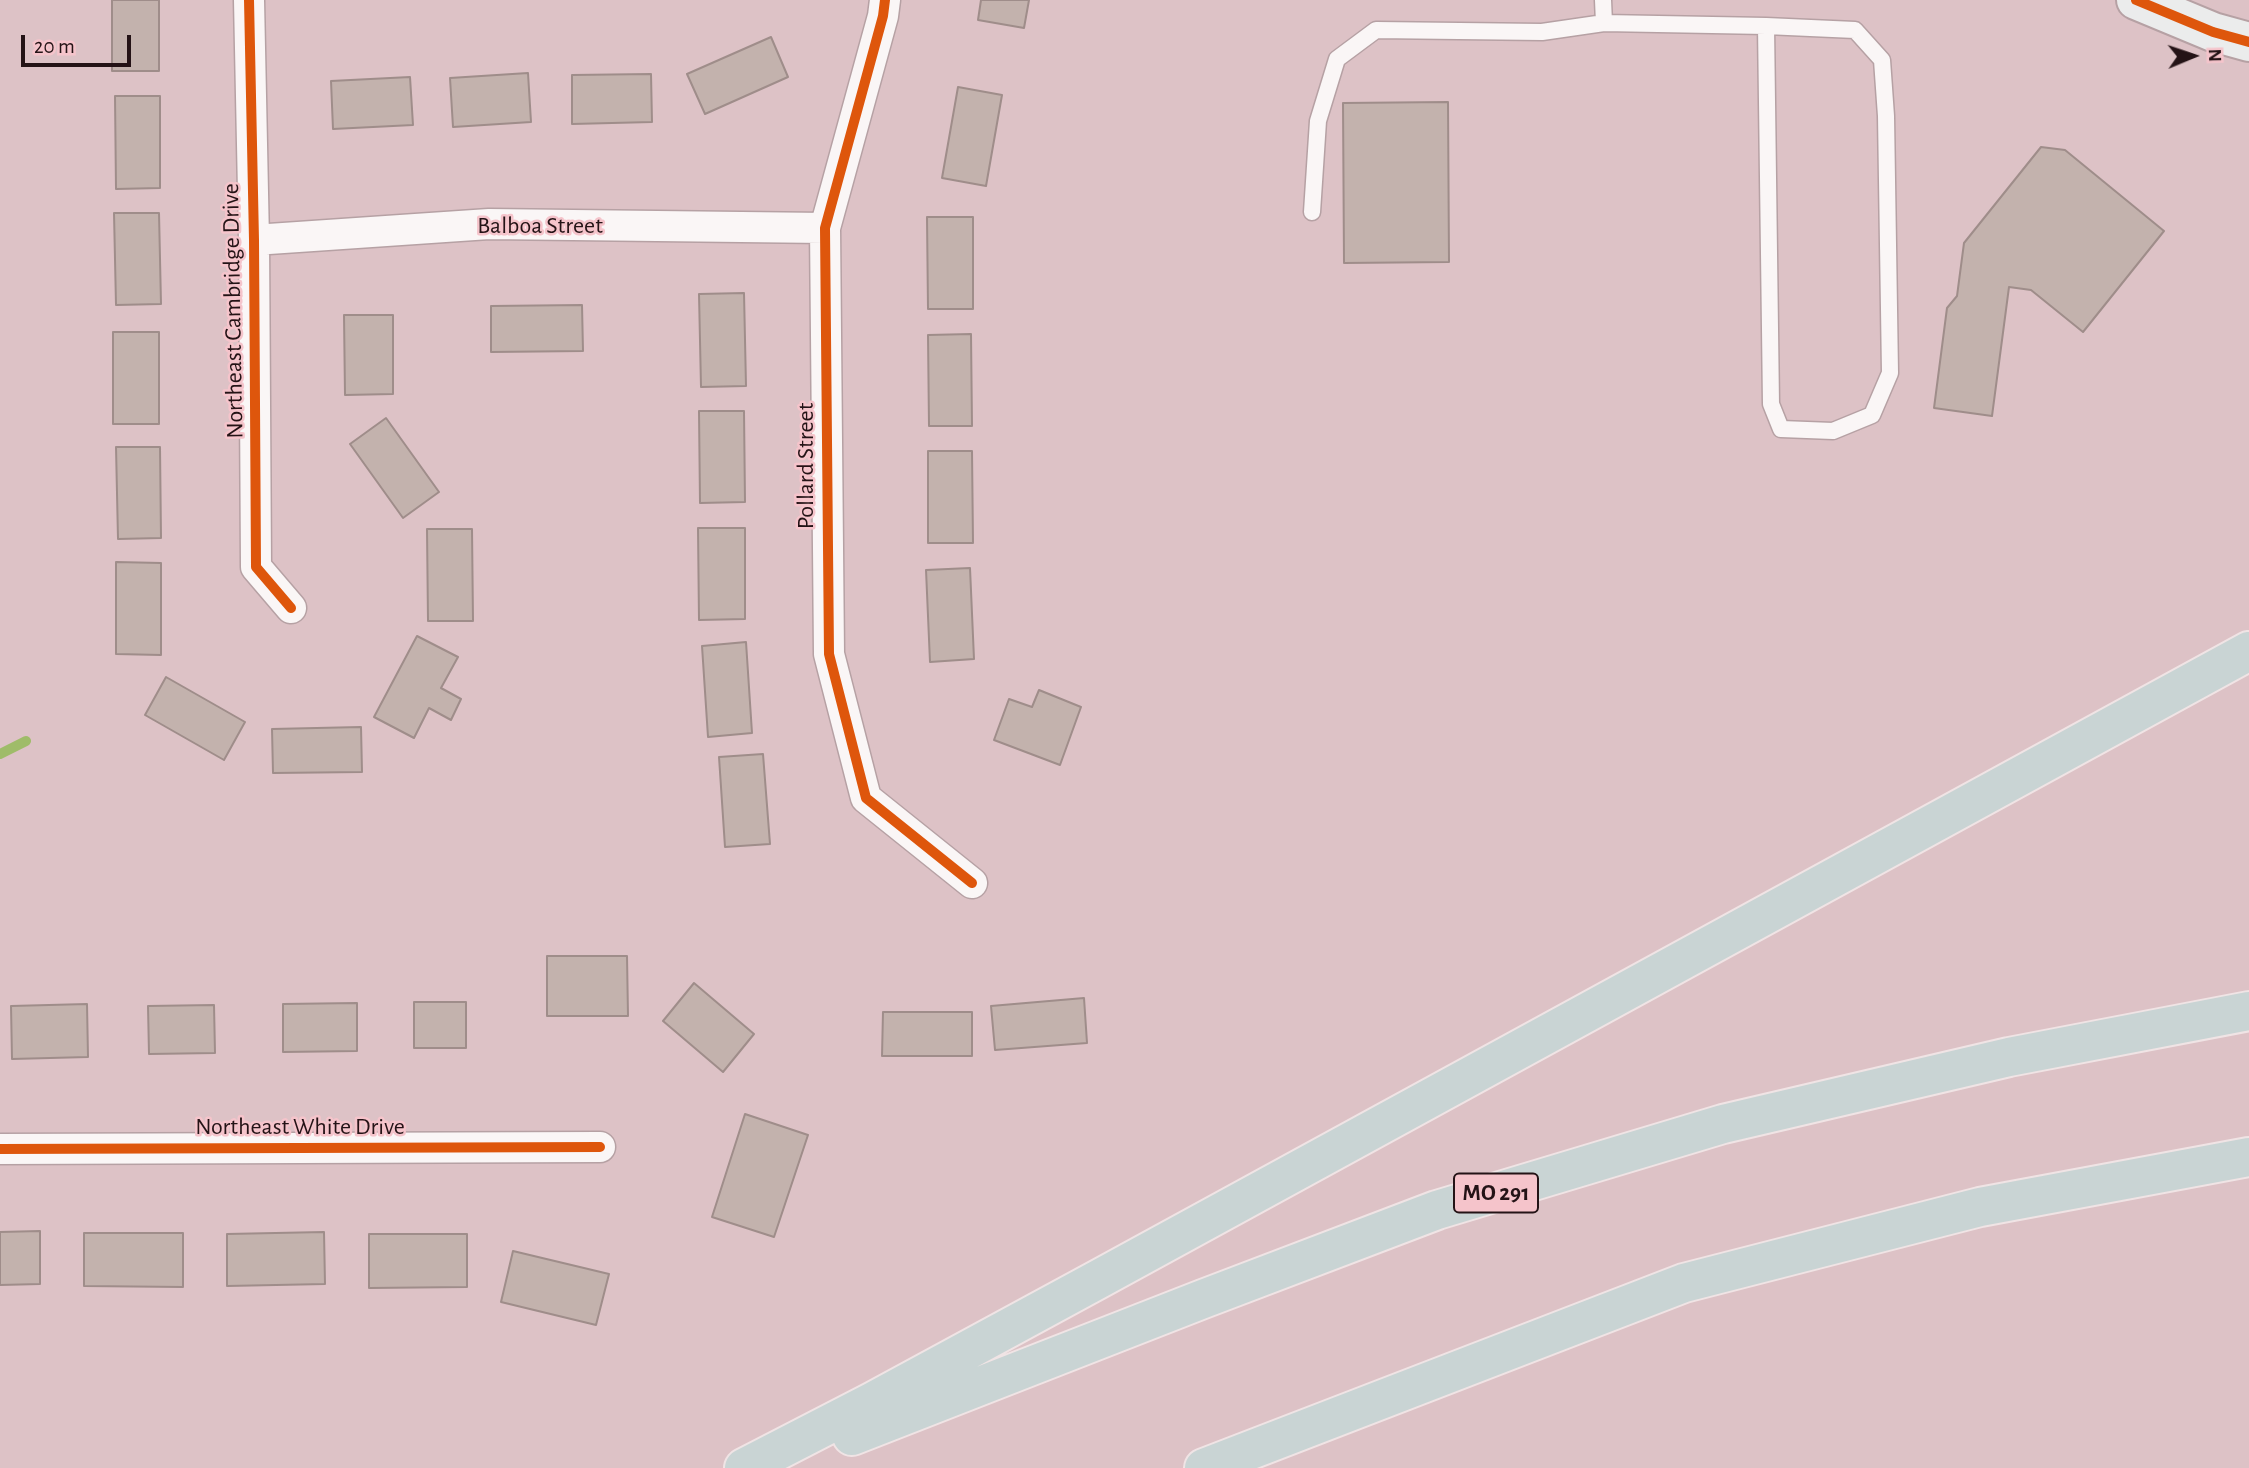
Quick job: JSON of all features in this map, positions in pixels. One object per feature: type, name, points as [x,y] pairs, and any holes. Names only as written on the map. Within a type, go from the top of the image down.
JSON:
[{"type":"highway","points":[[744,1468],[1062,1299],[2249,651]]},
{"type":"highway","name":"MO 291","points":[[771,1468],[1203,1298],[1437,1210],[1723,1124],[2009,1057],[2249,1011]]},
{"type":"highway","points":[[1204,1468],[1684,1283],[1980,1207],[2249,1157]]},
{"type":"street","name":"Northeast Cambridge Drive","points":[[249,0],[256,568],[291,608]]},
{"type":"street","name":"Pollard Street","points":[[885,0],[883,16],[825,228],[829,654],[866,798],[972,883]]},
{"type":"street","points":[[2136,0],[2213,32],[2249,42]]},
{"type":"street","name":"Balboa Street","points":[[254,240],[489,224],[825,228]]},
{"type":"street","name":"Northeast White Drive","points":[[0,1149],[600,1147]]},
{"type":"lane","points":[[1603,0],[1604,23]]},
{"type":"lane","points":[[1312,212],[1318,121],[1337,59],[1376,30],[1542,32],[1604,23],[1766,26],[1855,30],[1882,60],[1886,116],[1890,373],[1872,415],[1833,431],[1781,429],[1771,404],[1766,26]]},
{"type":"building","points":[[112,0],[159,0],[159,71],[112,71]]},
{"type":"building","points":[[981,0],[1029,0],[1024,28],[978,20]]},
{"type":"building","points":[[771,37],[788,77],[705,114],[687,74]]},
{"type":"building","points":[[528,73],[531,122],[453,127],[450,78]]},
{"type":"building","points":[[651,74],[652,122],[572,124],[572,75]]},
{"type":"building","points":[[410,77],[413,125],[333,129],[331,81]]},
{"type":"building","points":[[958,87],[1002,95],[986,186],[942,178]]},
{"type":"building","points":[[115,96],[160,96],[160,188],[116,189]]},
{"type":"building","points":[[1448,102],[1449,262],[1344,263],[1343,103]]},
{"type":"building","points":[[2041,147],[2065,150],[2164,231],[2083,332],[2031,290],[2009,287],[1992,416],[1934,408],[1947,308],[1957,296],[1964,243]]},
{"type":"building","points":[[114,213],[159,213],[161,304],[116,305]]},
{"type":"building","points":[[927,217],[973,217],[973,309],[928,309]]},
{"type":"building","points":[[744,293],[746,386],[701,387],[699,294]]},
{"type":"building","points":[[582,305],[583,351],[491,352],[491,306]]},
{"type":"building","points":[[344,315],[393,315],[393,394],[345,395]]},
{"type":"building","points":[[113,332],[159,332],[159,424],[113,424]]},
{"type":"building","points":[[971,334],[972,426],[929,426],[928,335]]},
{"type":"building","points":[[699,411],[744,411],[745,502],[700,503]]},
{"type":"building","points":[[386,418],[439,492],[403,518],[350,444]]},
{"type":"building","points":[[116,447],[160,447],[161,538],[118,539]]},
{"type":"building","points":[[928,451],[972,451],[973,543],[928,543]]},
{"type":"building","points":[[698,528],[745,528],[745,619],[699,620]]},
{"type":"building","points":[[427,529],[472,529],[473,621],[428,621]]},
{"type":"building","points":[[116,562],[161,563],[161,655],[116,654]]},
{"type":"building","points":[[970,568],[974,659],[930,662],[926,570]]},
{"type":"building","points":[[417,636],[458,657],[441,688],[461,699],[451,720],[429,708],[414,738],[374,717]]},
{"type":"building","points":[[746,642],[752,733],[708,737],[702,646]]},
{"type":"building","points":[[166,677],[245,722],[224,760],[145,715]]},
{"type":"building","points":[[1039,690],[1081,707],[1060,765],[994,740],[1009,699],[1032,707]]},
{"type":"building","points":[[361,727],[362,772],[273,773],[272,729]]},
{"type":"building","points":[[763,754],[770,844],[725,847],[719,757]]},
{"type":"building","points":[[547,956],[627,956],[628,1016],[547,1016]]},
{"type":"building","points":[[694,983],[754,1034],[723,1072],[663,1021]]},
{"type":"building","points":[[1084,998],[1087,1043],[995,1050],[991,1006]]},
{"type":"building","points":[[414,1002],[466,1002],[466,1048],[414,1048]]},
{"type":"building","points":[[357,1003],[357,1051],[283,1052],[283,1004]]},
{"type":"building","points":[[87,1004],[88,1057],[12,1059],[11,1006]]},
{"type":"building","points":[[214,1005],[215,1053],[149,1054],[148,1006]]},
{"type":"building","points":[[883,1012],[972,1012],[972,1056],[882,1056]]},
{"type":"building","points":[[745,1114],[808,1135],[774,1237],[712,1217]]},
{"type":"building","points":[[40,1231],[40,1284],[0,1285],[0,1232]]},
{"type":"building","points":[[324,1232],[325,1284],[227,1286],[227,1234]]},
{"type":"building","points":[[84,1233],[183,1233],[183,1287],[84,1286]]},
{"type":"building","points":[[369,1234],[467,1234],[467,1287],[369,1288]]},
{"type":"building","points":[[513,1251],[609,1274],[596,1325],[501,1302]]},
{"type":"waterway","points":[[0,754],[26,741]]},
{"type":"cycle path","points":[[249,0],[256,567],[291,608]]},
{"type":"cycle path","points":[[885,0],[883,16],[825,228],[829,654],[866,798],[972,883]]},
{"type":"cycle path","points":[[2136,0],[2213,32],[2249,42]]},
{"type":"cycle path","points":[[0,1149],[600,1147]]}]
